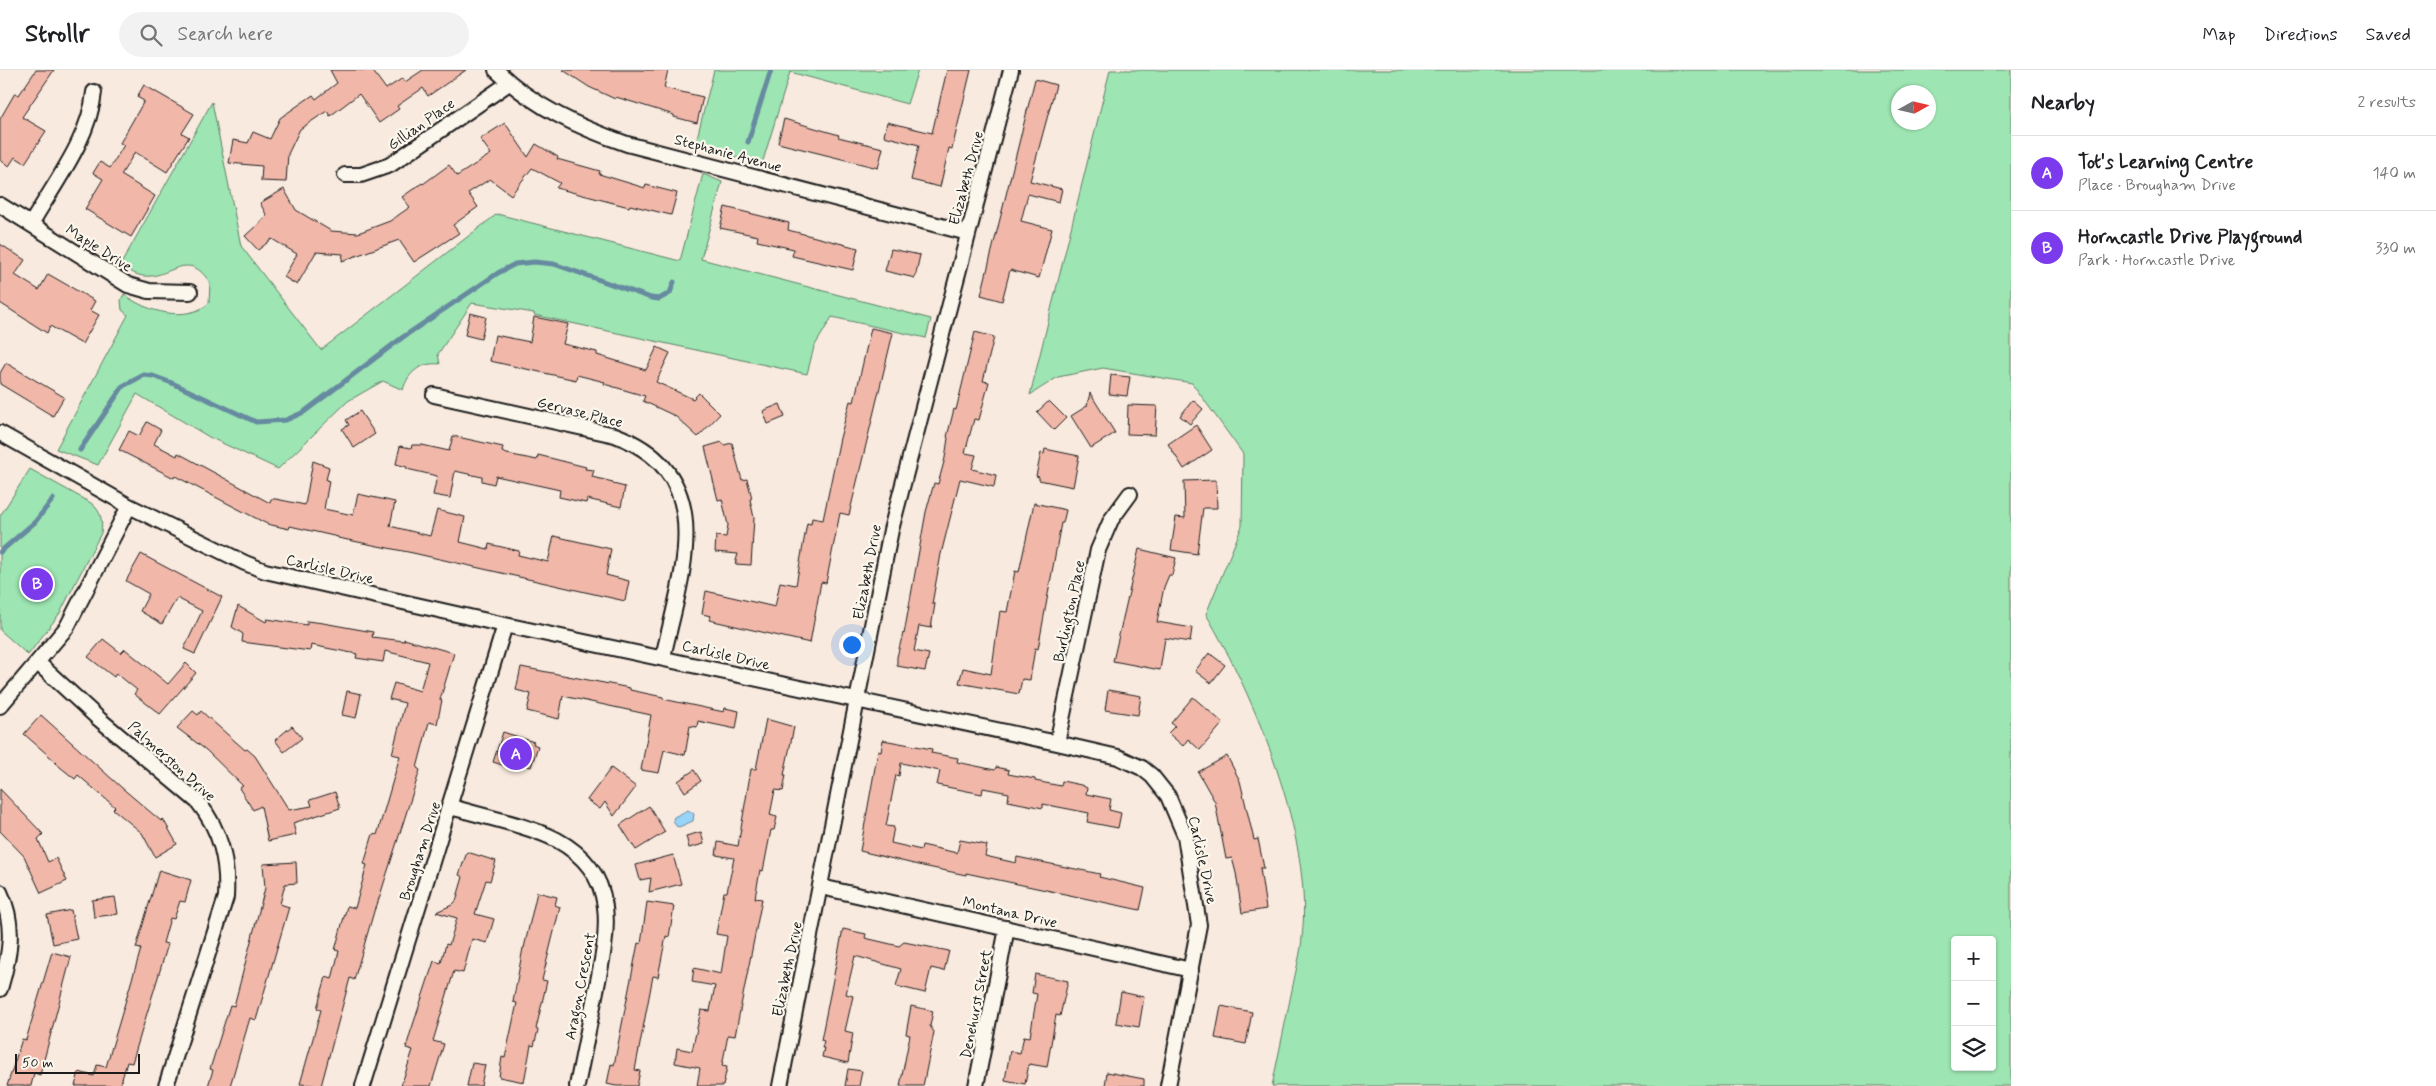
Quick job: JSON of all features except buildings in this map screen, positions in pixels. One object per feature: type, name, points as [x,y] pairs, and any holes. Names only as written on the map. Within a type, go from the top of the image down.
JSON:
[{"type":"street","name":"Stephanie Avenue","points":[[496,70],[509,83],[550,112],[599,134],[627,144],[968,233]]},
{"type":"street","name":"Elizabeth Drive","points":[[780,1086],[891,530],[1011,70]]},
{"type":"street","name":"Gillian Place","points":[[345,175],[361,175],[390,165],[509,83]]},
{"type":"street","points":[[31,224],[82,138],[90,117],[94,92]]},
{"type":"street","name":"Maple Drive","points":[[0,205],[128,285],[149,291],[190,292]]},
{"type":"street","name":"Gervase Place","points":[[434,394],[615,435],[639,446],[660,463],[673,481],[682,499],[687,531],[686,550],[664,657]]},
{"type":"street","name":"Carlisle Drive","points":[[0,432],[129,506],[265,571],[506,625],[664,657],[858,702],[1057,743],[1132,762],[1152,776],[1168,796],[1184,836],[1198,910],[1198,938],[1168,1086]]},
{"type":"street","name":"Burlington Place","points":[[1057,743],[1098,550],[1109,524],[1130,494]]},
{"type":"street","points":[[0,706],[67,627],[129,506]]},
{"type":"street","name":"Brougham Drive","points":[[363,1086],[506,625]]},
{"type":"street","name":"Palmerston Drive","points":[[38,663],[99,719],[198,802],[209,816],[218,833],[224,853],[227,875],[226,897],[166,1086]]},
{"type":"street","name":"Aragon Crescent","points":[[451,807],[555,840],[584,862],[600,887],[606,906],[607,936],[577,1086]]},
{"type":"street","name":"Montana Drive","points":[[821,887],[1191,970]]},
{"type":"street","points":[[0,892],[10,924],[11,945],[0,989]]},
{"type":"street","name":"Denehurst Street","points":[[976,1086],[1007,928]]},
{"type":"green space","points":[[714,70],[918,70],[907,104],[790,72],[762,164],[695,146]]},
{"type":"green space","points":[[1110,70],[2011,70],[2011,1086],[1272,1086],[1300,955],[1303,898],[1299,857],[1290,813],[1261,727],[1225,648],[1206,614],[1242,526],[1243,454],[1192,383],[1103,368],[1058,377],[1030,395]]},
{"type":"green space","points":[[212,102],[241,246],[321,350],[497,214],[680,261],[703,174],[722,182],[701,259],[931,319],[926,338],[832,317],[814,347],[807,374],[534,315],[534,313],[472,303],[438,354],[440,364],[427,365],[416,370],[408,378],[403,390],[383,381],[348,401],[278,469],[209,437],[137,394],[98,465],[56,449],[128,315],[122,310],[121,300],[124,294],[143,306],[167,313],[190,313],[209,303],[210,283],[200,271],[190,266],[147,276],[135,274],[121,264]]},
{"type":"green space","points":[[30,469],[91,503],[99,513],[102,524],[101,533],[60,613],[28,655],[0,630],[0,516]]},
{"type":"water","points":[[688,810],[694,814],[693,821],[679,827],[676,826],[673,820],[674,817]]},
{"type":"waterway","points":[[748,142],[771,70]]},
{"type":"waterway","points":[[80,450],[123,386],[144,375],[153,376],[172,383],[256,422],[286,420],[304,412],[403,337],[498,273],[515,264],[534,262],[554,264],[651,298],[659,299],[670,293],[674,282]]},
{"type":"waterway","points":[[0,552],[35,522],[53,499]]},
{"type":"place","name":"Horncastle Drive Playground","points":[[37,584]]},
{"type":"place","name":"Tot's Learning Centre","points":[[516,754]]}]
